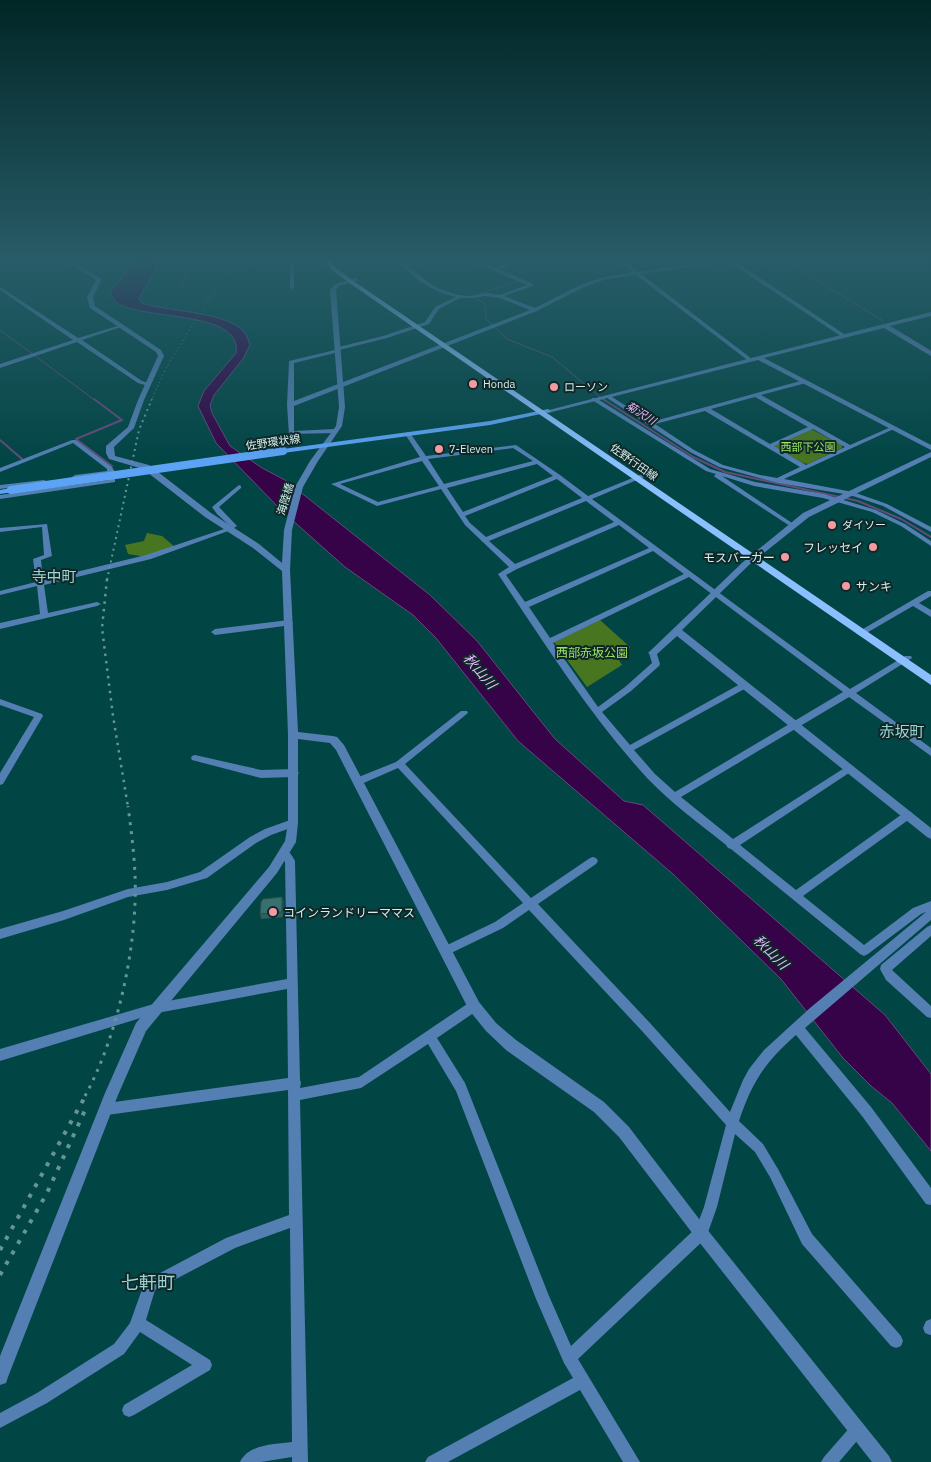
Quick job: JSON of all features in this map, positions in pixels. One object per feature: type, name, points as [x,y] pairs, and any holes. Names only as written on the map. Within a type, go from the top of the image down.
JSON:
[{"type":"main road","name":"佐野行田線","points":[[421,327],[905,659],[931,674]]},
{"type":"main road","name":"佐野環状線","points":[[0,492],[490,423],[544,412]]},
{"type":"main road","name":"佐野行田線","points":[[905,659],[931,681]]},
{"type":"street","points":[[60,327],[140,382],[148,384]]},
{"type":"street","points":[[0,366],[115,327]]},
{"type":"street","points":[[112,457],[110,446],[131,428],[148,384],[161,360],[161,354],[121,327]]},
{"type":"street","points":[[335,327],[337,350],[341,418],[335,431],[291,433],[291,362],[337,350],[415,327]]},
{"type":"street","points":[[290,405],[492,327]]},
{"type":"street","points":[[708,327],[750,360]]},
{"type":"street","points":[[831,327],[844,336]]},
{"type":"street","points":[[544,412],[880,327]]},
{"type":"street","points":[[887,327],[931,354]]},
{"type":"street","points":[[759,358],[931,448]]},
{"type":"street","points":[[650,424],[804,382]]},
{"type":"street","points":[[756,395],[849,447]]},
{"type":"street","points":[[601,398],[650,424],[692,451],[721,466],[778,481],[850,494],[885,505],[931,530]]},
{"type":"street","points":[[601,398],[792,525]]},
{"type":"street","points":[[706,409],[805,467]]},
{"type":"street","points":[[770,446],[813,427]]},
{"type":"street","points":[[778,481],[893,428]]},
{"type":"street","name":"海陸橋","points":[[0,1377],[141,1027],[273,870],[290,842],[293,823],[294,773],[286,570],[288,530],[293,505],[305,476],[335,431]]},
{"type":"street","points":[[408,434],[467,524],[514,568]]},
{"type":"street","points":[[0,470],[74,441],[102,461],[112,472],[113,485],[0,497]]},
{"type":"street","points":[[538,462],[374,504],[334,484],[424,458],[514,446],[538,462],[558,476],[588,498],[931,753]]},
{"type":"street","points":[[597,712],[628,689],[656,664],[653,654],[716,593],[792,525],[806,515],[931,454]]},
{"type":"street","points":[[102,461],[112,457],[146,467],[229,529],[261,549],[286,570]]},
{"type":"street","points":[[708,470],[754,484],[838,499],[890,518],[931,544]]},
{"type":"street","points":[[0,488],[112,472]]},
{"type":"street","points":[[461,515],[558,476]]},
{"type":"street","points":[[486,540],[639,477]]},
{"type":"street","points":[[0,594],[148,557],[229,529],[234,526],[215,507],[240,486]]},
{"type":"street","points":[[924,525],[931,521]]},
{"type":"street","points":[[620,522],[502,574],[597,712],[652,777],[674,797],[864,951],[917,911],[931,905]]},
{"type":"street","points":[[0,530],[45,526],[48,556],[37,559],[44,615]]},
{"type":"street","points":[[524,606],[654,548]]},
{"type":"street","points":[[548,642],[690,574]]},
{"type":"street","points":[[864,631],[931,593]]},
{"type":"street","points":[[914,603],[931,614]]},
{"type":"street","points":[[0,626],[97,604]]},
{"type":"street","points":[[215,632],[288,623]]},
{"type":"street","points":[[677,631],[931,834]]},
{"type":"street","points":[[674,797],[905,659]]},
{"type":"street","points":[[629,749],[745,685]]},
{"type":"street","points":[[0,702],[39,716],[0,781]]},
{"type":"street","points":[[359,781],[399,764],[464,713]]},
{"type":"street","points":[[293,735],[314,736],[333,740],[340,748],[359,781],[474,1006],[491,1027],[511,1045],[599,1107],[618,1126],[883,1462]]},
{"type":"street","points":[[195,758],[261,774],[294,773]]},
{"type":"street","points":[[0,760],[11,761]]},
{"type":"street","points":[[399,764],[529,905],[646,1027],[733,1124],[759,1148],[774,1173],[807,1239],[896,1340]]},
{"type":"street","points":[[731,845],[849,768]]},
{"type":"street","points":[[796,895],[908,815]]},
{"type":"street","points":[[0,934],[128,893],[166,886],[203,875],[252,840],[293,823]]},
{"type":"street","points":[[248,1462],[258,1454],[300,1455],[294,1219],[295,1089],[290,861],[284,853]]},
{"type":"street","points":[[445,951],[499,925],[593,861]]},
{"type":"street","points":[[570,1358],[701,1233],[712,1207],[721,1163],[733,1124],[746,1086],[758,1064],[858,974],[931,914]]},
{"type":"street","points":[[931,930],[885,969],[890,976],[931,1014]]},
{"type":"street","points":[[0,1055],[157,1008],[293,983]]},
{"type":"street","points":[[107,1109],[357,1084],[474,1006]]},
{"type":"street","points":[[799,1026],[878,1125],[931,1200]]},
{"type":"street","points":[[429,1036],[461,1087],[543,1299],[570,1358],[581,1381],[632,1462]]},
{"type":"street","points":[[0,1421],[42,1398],[119,1349],[129,1340],[138,1323],[150,1286],[231,1243],[294,1219]]},
{"type":"street","points":[[129,1410],[205,1365],[138,1323]]},
{"type":"street","points":[[433,1462],[450,1458],[581,1381]]},
{"type":"street","points":[[829,1462],[857,1430]]},
{"type":"green space","name":"西部下公園","points":[[811,429],[842,445],[842,448],[808,464],[803,463],[774,445]]},
{"type":"green space","points":[[147,533],[162,536],[175,547],[146,557],[128,554],[125,545],[144,541]]},
{"type":"green space","name":"西部赤坂公園","points":[[600,620],[630,647],[617,657],[622,665],[587,687],[554,642]]},
{"type":"water","name":"秋山川","points":[[218,327],[239,327],[247,336],[250,345],[243,359],[214,395],[210,405],[212,413],[230,446],[262,468],[285,480],[430,595],[477,641],[555,739],[624,801],[643,805],[885,1015],[931,1074],[931,1151],[892,1103],[871,1086],[843,1058],[781,979],[673,874],[518,741],[436,638],[413,615],[345,567],[281,510],[216,443],[198,406],[204,391],[236,353],[234,339]]},
{"type":"building","points":[[282,897],[282,912],[260,914],[263,899]]},
{"type":"waterway","name":"菊沢川","points":[[495,327],[507,339],[552,357],[605,401]]},
{"type":"waterway","points":[[893,328],[931,351]]},
{"type":"waterway","points":[[0,330],[96,401]]},
{"type":"waterway","points":[[94,399],[122,420],[76,439],[112,466]]},
{"type":"waterway","name":"菊沢川","points":[[603,399],[693,457],[725,472],[858,501],[901,519],[931,537]]},
{"type":"waterway","points":[[0,440],[22,459]]},
{"type":"railway","points":[[151,401],[166,368],[191,327]]},
{"type":"railway","points":[[107,580],[139,430],[152,399]]},
{"type":"railway","points":[[107,579],[102,628],[113,716],[128,807]]},
{"type":"railway","points":[[85,1096],[97,1072],[116,1018],[129,959],[133,930],[135,875],[128,806]]},
{"type":"railway","points":[[0,1250],[86,1095]]},
{"type":"railway","points":[[0,1275],[47,1193],[86,1108]]},
{"type":"place","name":"Honda","points":[[473,384]]},
{"type":"place","name":"ローソン","points":[[554,387]]},
{"type":"place","name":"7-Eleven","points":[[439,449]]},
{"type":"place","name":"ダイソー","points":[[832,525]]},
{"type":"place","name":"フレッセイ","points":[[873,547]]},
{"type":"place","name":"モスバーガー","points":[[785,557]]},
{"type":"place","name":"サンキ","points":[[846,586]]},
{"type":"place","name":"コインランドリーママス","points":[[273,912]]},
{"type":"district","name":"寺中町","points":[[54,576]]},
{"type":"district","name":"赤坂町","points":[[902,731]]},
{"type":"district","name":"七軒町","points":[[148,1282]]}]
